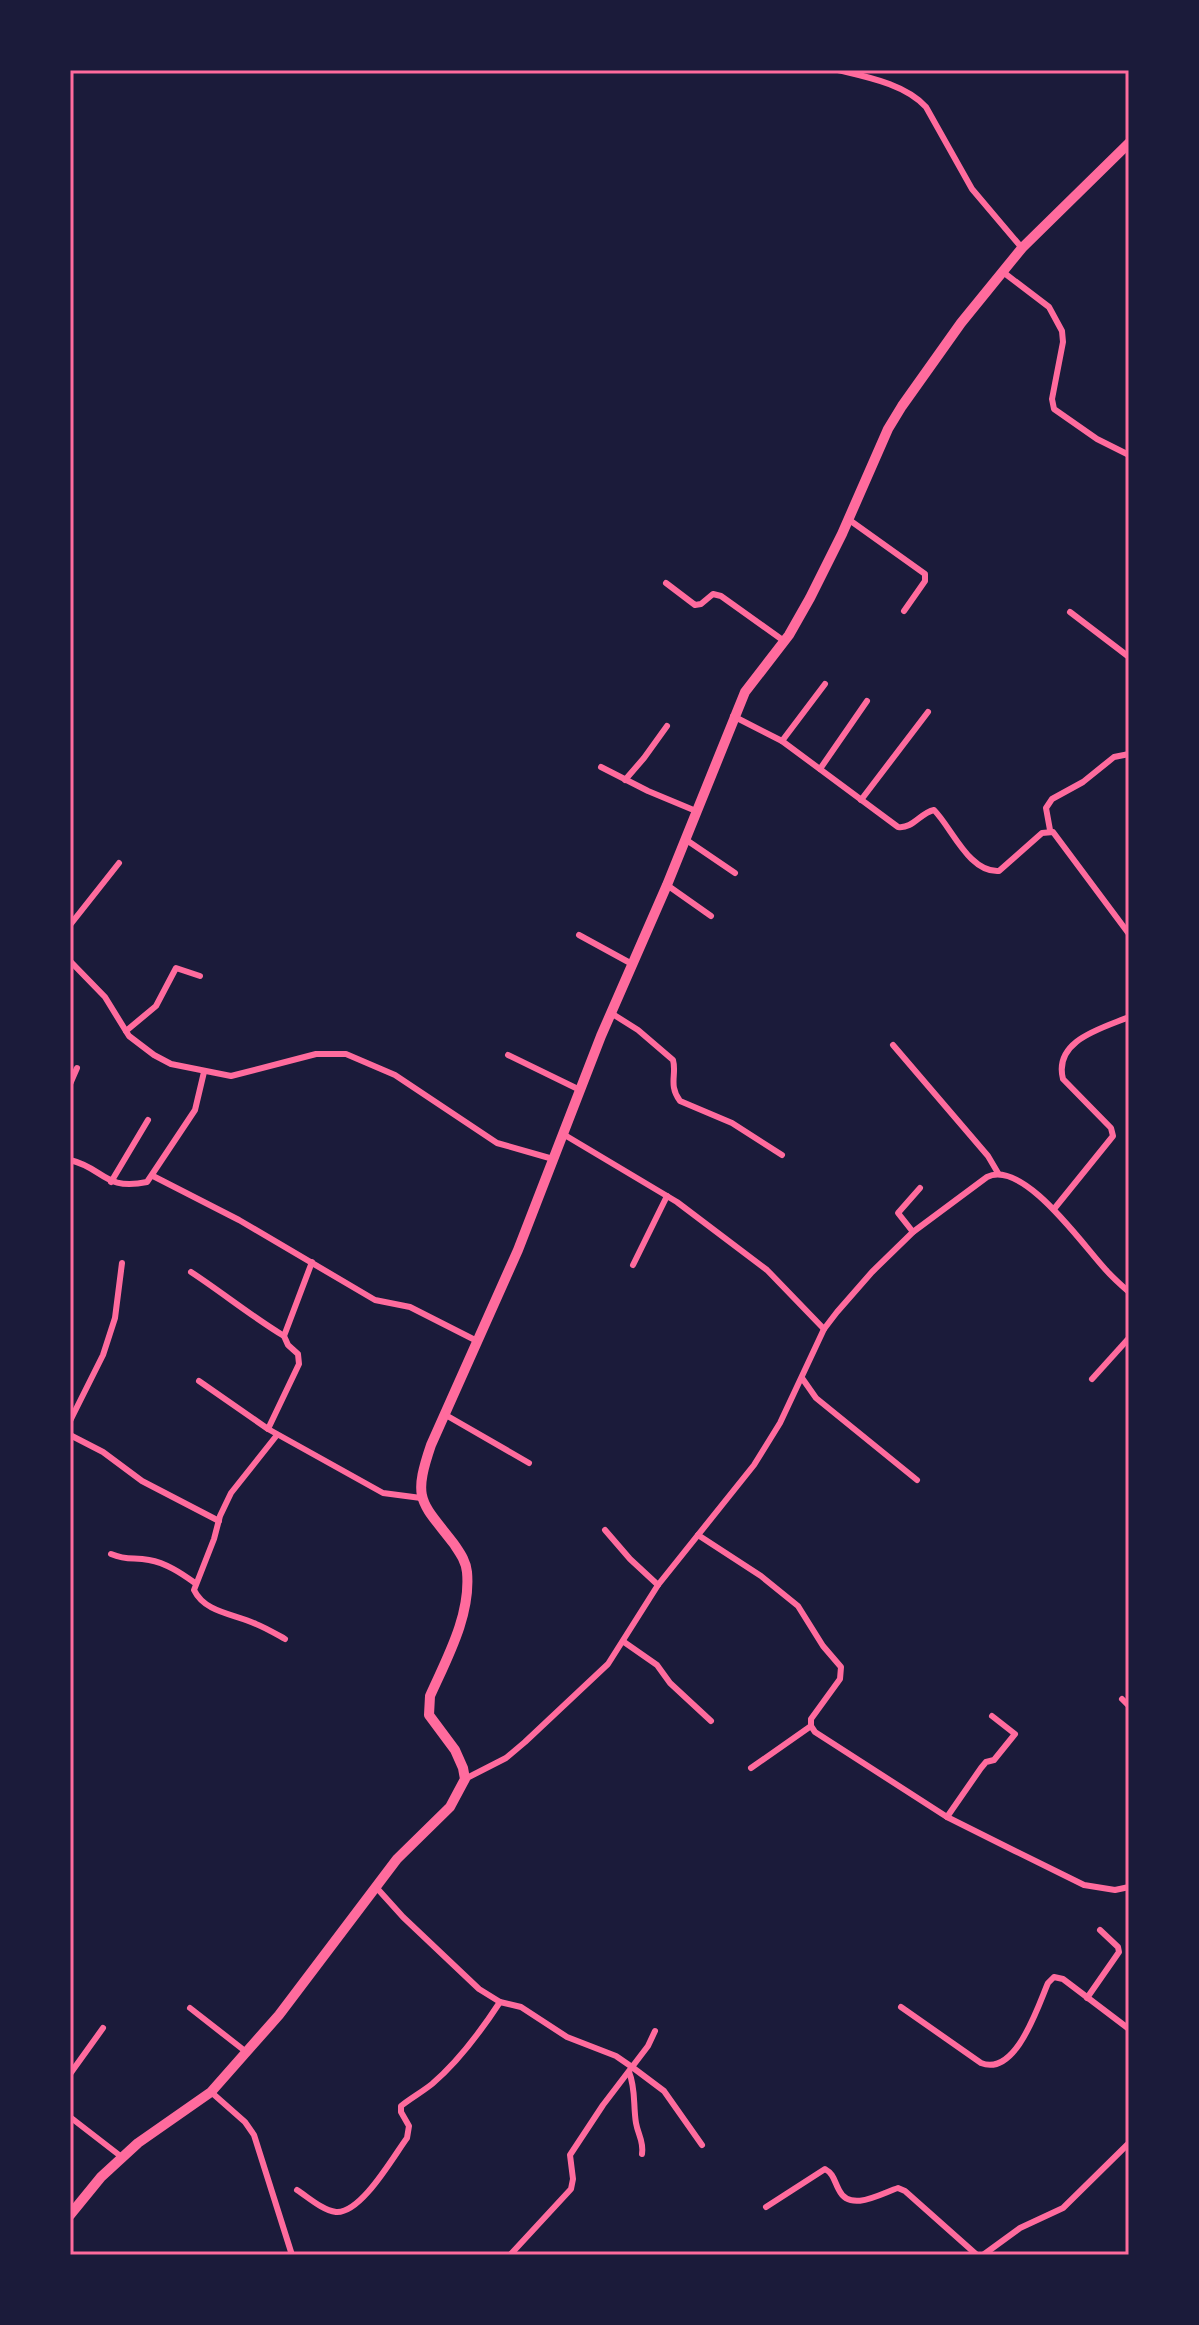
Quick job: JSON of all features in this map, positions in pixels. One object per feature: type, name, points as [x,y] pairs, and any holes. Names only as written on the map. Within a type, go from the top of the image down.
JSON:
[{"type":"main road","points":[[70,2215],[101,2177],[138,2143],[211,2092],[279,2015],[375,1886],[412,1843],[450,1807],[465,1779],[459,1758],[432,1721],[428,1707],[461,1619],[466,1593],[467,1570],[463,1558],[428,1514],[421,1498],[423,1468],[444,1414],[518,1250],[611,1013],[667,885],[733,716],[748,687],[784,641],[810,598],[882,441],[902,406],[961,323],[1022,248],[1129,143]]},
{"type":"street","points":[[838,70],[907,91],[917,97],[926,107],[972,189],[1022,248]]},
{"type":"street","points":[[1003,272],[1049,307],[1062,331],[1063,342],[1052,399],[1054,409],[1097,439],[1129,455]]},
{"type":"street","points":[[848,519],[925,574],[925,581],[904,611]]},
{"type":"street","points":[[666,583],[695,605],[713,594],[721,596],[784,641]]},
{"type":"street","points":[[1070,612],[1129,657]]},
{"type":"street","points":[[782,741],[825,684]]},
{"type":"street","points":[[820,769],[867,701]]},
{"type":"street","points":[[861,800],[928,712]]},
{"type":"street","points":[[733,716],[782,741],[893,824],[902,828],[934,810],[967,854],[986,869],[995,872],[1042,833],[1050,830]]},
{"type":"street","points":[[625,780],[650,752],[667,726]]},
{"type":"street","points":[[1129,754],[1114,757],[1083,782],[1052,799],[1046,808],[1050,830],[1059,837],[1129,934]]},
{"type":"street","points":[[601,767],[696,811]]},
{"type":"street","points":[[685,839],[735,873]]},
{"type":"street","points":[[70,925],[119,863]]},
{"type":"street","points":[[667,885],[711,916]]},
{"type":"street","points":[[579,935],[632,964]]},
{"type":"street","points":[[70,961],[105,997],[126,1031],[141,1046],[171,1064],[231,1076],[316,1054],[346,1054],[395,1075],[497,1143],[553,1159]]},
{"type":"street","points":[[126,1031],[156,1006],[176,968],[200,976]]},
{"type":"street","points":[[611,1013],[638,1030],[673,1060],[672,1077],[680,1101],[732,1123],[782,1155]]},
{"type":"street","points":[[1054,1209],[1113,1136],[1111,1128],[1063,1079],[1063,1064],[1078,1039],[1129,1017]]},
{"type":"street","points":[[893,1045],[988,1156],[998,1173]]},
{"type":"street","points":[[508,1055],[580,1090]]},
{"type":"street","points":[[70,1084],[77,1068]]},
{"type":"street","points":[[70,1160],[80,1162],[111,1182],[136,1185],[147,1182],[195,1110],[204,1072]]},
{"type":"street","points":[[111,1182],[148,1120]]},
{"type":"street","points":[[563,1134],[667,1196],[767,1270],[824,1329]]},
{"type":"street","points":[[465,1779],[506,1758],[599,1674],[624,1642],[658,1585],[754,1465],[780,1423],[824,1329],[861,1283],[913,1232],[987,1177],[998,1173],[1011,1176],[1054,1209],[1083,1240],[1103,1268],[1129,1292]]},
{"type":"street","points":[[153,1176],[312,1262],[375,1300],[410,1307],[477,1341]]},
{"type":"street","points":[[913,1232],[898,1213],[920,1188]]},
{"type":"street","points":[[633,1265],[667,1196]]},
{"type":"street","points":[[284,1336],[312,1262]]},
{"type":"street","points":[[70,1421],[103,1355],[115,1318],[122,1263]]},
{"type":"street","points":[[191,1272],[284,1336],[298,1354],[300,1360],[268,1429]]},
{"type":"street","points":[[1092,1379],[1129,1338]]},
{"type":"street","points":[[802,1378],[816,1398],[917,1480]]},
{"type":"street","points":[[199,1381],[277,1435],[383,1493],[421,1498]]},
{"type":"street","points":[[444,1414],[529,1463]]},
{"type":"street","points":[[70,1435],[94,1447],[142,1481],[219,1521]]},
{"type":"street","points":[[277,1435],[231,1493],[195,1583],[196,1595],[204,1603],[255,1623],[285,1639]]},
{"type":"street","points":[[605,1530],[658,1585]]},
{"type":"street","points":[[698,1535],[761,1576],[798,1606],[823,1646],[841,1667],[840,1679],[817,1707],[811,1726],[751,1768]]},
{"type":"street","points":[[111,1554],[123,1559],[148,1559],[164,1564],[195,1583]]},
{"type":"street","points":[[624,1642],[652,1661],[670,1683],[711,1721]]},
{"type":"street","points":[[1122,1699],[1129,1706]]},
{"type":"street","points":[[947,1817],[981,1768],[986,1762],[994,1760],[1015,1734],[992,1716]]},
{"type":"street","points":[[811,1726],[947,1817],[1084,1885],[1115,1890],[1129,1887]]},
{"type":"street","points":[[375,1886],[421,1935],[479,1989],[500,2002],[521,2007],[567,2037],[616,2056],[630,2070],[664,2091],[702,2145]]},
{"type":"street","points":[[1087,1998],[1119,1952],[1118,1947],[1100,1930]]},
{"type":"street","points":[[901,2007],[981,2063],[990,2066],[1022,2044],[1050,1979],[1059,1977],[1129,2029]]},
{"type":"street","points":[[297,2190],[331,2211],[342,2211],[359,2203],[407,2138],[409,2126],[401,2106],[447,2069],[500,2002]]},
{"type":"street","points":[[190,2008],[245,2051]]},
{"type":"street","points":[[70,2074],[103,2028]]},
{"type":"street","points":[[510,2255],[571,2189],[570,2155],[603,2105],[642,2056],[655,2031]]},
{"type":"street","points":[[630,2070],[637,2126],[643,2140],[642,2154]]},
{"type":"street","points":[[211,2092],[245,2122],[254,2135],[292,2255]]},
{"type":"street","points":[[70,2117],[123,2158]]},
{"type":"street","points":[[983,2255],[1020,2228],[1063,2208],[1129,2143]]},
{"type":"street","points":[[766,2207],[825,2169],[832,2173],[840,2195],[847,2199],[868,2199],[898,2188],[905,2191],[977,2255]]}]
